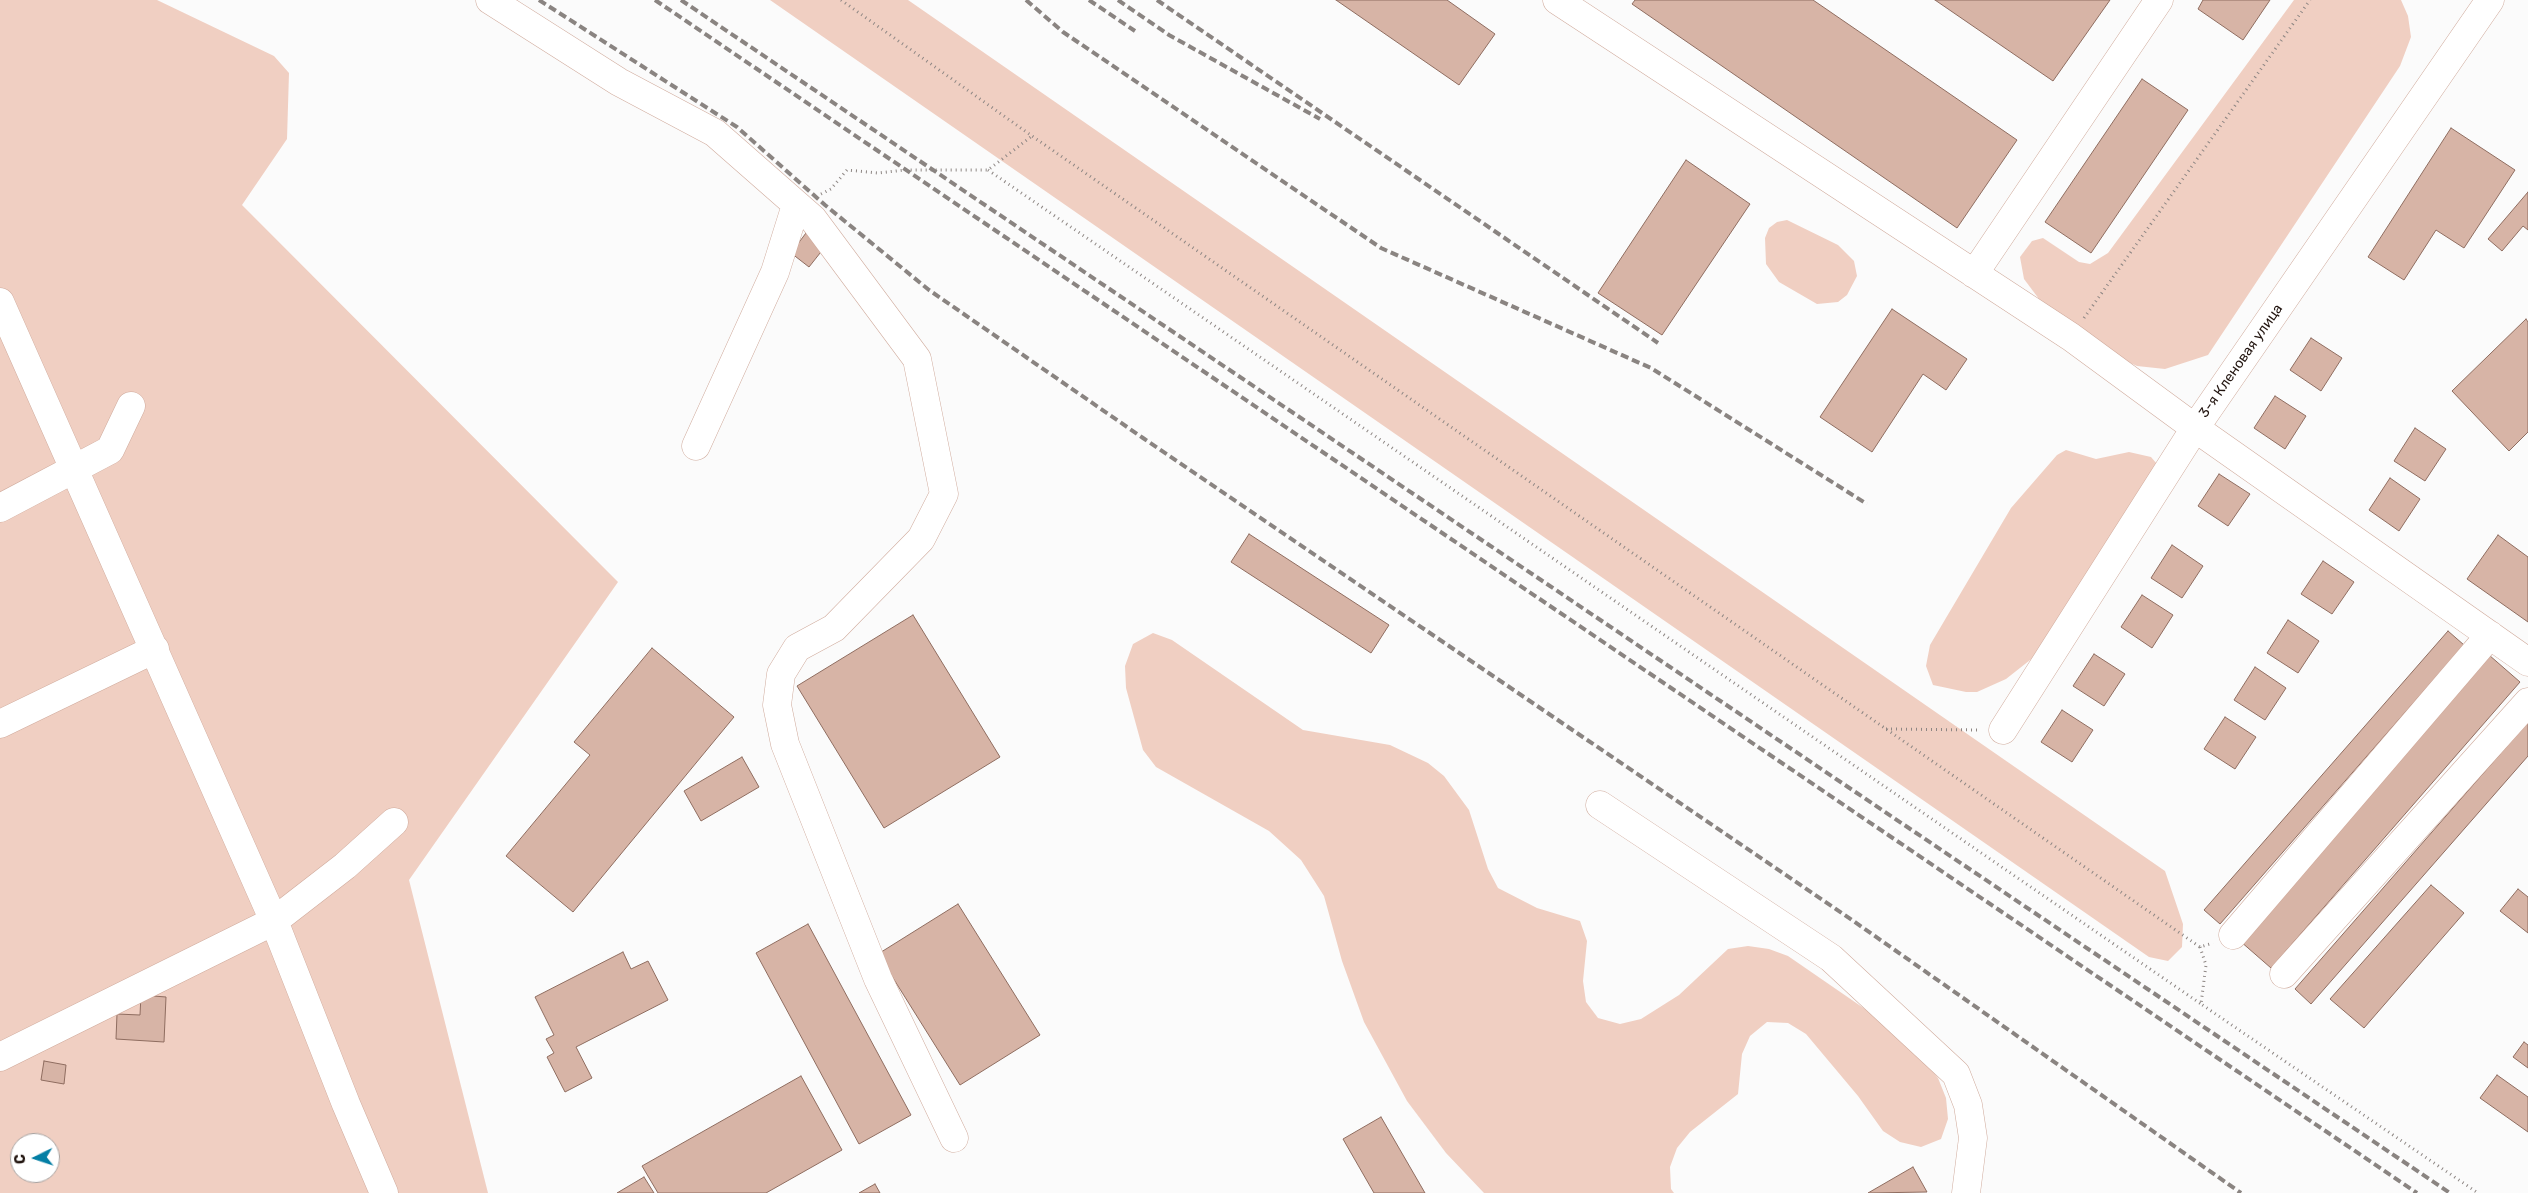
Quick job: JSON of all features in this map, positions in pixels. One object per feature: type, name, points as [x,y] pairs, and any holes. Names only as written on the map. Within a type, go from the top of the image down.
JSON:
[{"type":"street","points":[[490,0],[619,82],[715,132],[814,219],[917,359],[944,494],[921,539],[834,628],[797,648],[781,674],[778,705],[784,744],[878,979],[954,1138]]},
{"type":"street","points":[[1557,0],[2071,337],[2195,428],[2528,662]]},
{"type":"street","points":[[1974,274],[2159,0]]},
{"type":"street","name":"3-я Кленовая улица","points":[[2003,730],[2195,428],[2490,0]]},
{"type":"street","points":[[696,446],[775,272],[796,205]]},
{"type":"street","points":[[0,302],[155,648],[274,921],[384,1193]]},
{"type":"street","points":[[0,508],[110,450],[131,406]]},
{"type":"street","points":[[2232,935],[2490,635]]},
{"type":"street","points":[[0,724],[155,648]]},
{"type":"street","points":[[2284,974],[2528,702]]},
{"type":"street","points":[[1600,805],[1831,958],[1956,1074],[1968,1105],[1974,1138],[1966,1193]]},
{"type":"street","points":[[0,1057],[274,921],[345,866],[394,822]]},
{"type":"path","points":[[841,0],[1032,136],[2200,947],[2206,965],[2201,1004]]},
{"type":"path","points":[[2071,337],[2310,0]]},
{"type":"path","points":[[796,205],[831,189],[847,170],[878,174],[905,170],[988,170],[1032,136]]},
{"type":"path","points":[[988,170],[2478,1193]]},
{"type":"path","points":[[1885,729],[2003,730]]},
{"type":"path","points":[[2200,947],[2232,935]]},
{"type":"shaded area","points":[[0,0],[157,0],[274,56],[289,73],[287,139],[242,205],[618,582],[409,880],[488,1193],[0,1193]]},
{"type":"shaded area","points":[[770,0],[908,0],[2165,871],[2183,924],[2182,947],[2168,961],[2149,957]]},
{"type":"shaded area","points":[[2294,0],[2401,0],[2408,16],[2411,37],[2400,66],[2208,355],[2165,369],[2137,366],[2126,361],[2039,299],[2024,279],[2020,257],[2032,241],[2043,238],[2079,262],[2090,264],[2108,253]]},
{"type":"shaded area","points":[[1787,220],[1838,245],[1854,261],[1857,276],[1847,295],[1838,302],[1817,304],[1779,282],[1766,264],[1765,238],[1769,228],[1777,222]]},
{"type":"shaded area","points":[[2066,450],[2096,459],[2129,452],[2151,457],[2157,464],[2039,653],[2006,679],[1977,692],[1966,692],[1933,685],[1926,666],[1930,645],[2011,508],[2057,455]]},
{"type":"shaded area","points":[[1153,633],[1172,640],[1303,730],[1390,745],[1428,763],[1444,776],[1469,810],[1488,869],[1498,888],[1537,908],[1580,921],[1587,941],[1583,981],[1586,1002],[1598,1018],[1620,1024],[1641,1019],[1679,995],[1728,949],[1748,946],[1769,949],[1788,956],[1894,1029],[1911,1044],[1938,1078],[1946,1098],[1948,1119],[1941,1139],[1921,1147],[1900,1142],[1883,1131],[1858,1096],[1806,1034],[1788,1023],[1767,1022],[1750,1036],[1742,1054],[1738,1094],[1690,1132],[1677,1148],[1670,1167],[1671,1189],[1674,1193],[1484,1193],[1446,1153],[1407,1101],[1364,1022],[1342,961],[1324,896],[1301,860],[1269,831],[1156,767],[1143,750],[1126,688],[1125,666],[1133,644]]},
{"type":"building","points":[[1336,0],[1447,0],[1495,34],[1459,85]]},
{"type":"building","points":[[1635,0],[1813,0],[2017,140],[1957,228],[1632,4]]},
{"type":"building","points":[[1935,0],[2110,0],[2053,81]]},
{"type":"building","points":[[2203,0],[2270,0],[2243,40],[2198,9]]},
{"type":"building","points":[[2142,79],[2188,110],[2091,253],[2045,222]]},
{"type":"building","points":[[2451,128],[2515,170],[2464,248],[2436,230],[2404,280],[2368,257]]},
{"type":"building","points":[[1686,160],[1750,204],[1662,335],[1598,293]]},
{"type":"building","points":[[2528,192],[2528,230],[2523,226],[2502,251],[2488,239]]},
{"type":"building","points":[[809,229],[828,243],[809,267],[791,253]]},
{"type":"building","points":[[1892,309],[1967,359],[1946,390],[1923,374],[1872,452],[1820,417]]},
{"type":"building","points":[[2526,319],[2528,322],[2528,432],[2509,451],[2452,391]]},
{"type":"building","points":[[2311,338],[2342,358],[2321,391],[2290,370]]},
{"type":"building","points":[[2275,396],[2306,416],[2285,449],[2254,428]]},
{"type":"building","points":[[2415,428],[2446,449],[2425,481],[2394,461]]},
{"type":"building","points":[[2219,474],[2250,494],[2228,526],[2198,506]]},
{"type":"building","points":[[2390,478],[2420,499],[2399,531],[2369,510]]},
{"type":"building","points":[[1249,534],[1389,625],[1371,653],[1231,562]]},
{"type":"building","points":[[2498,535],[2528,557],[2528,622],[2467,579]]},
{"type":"building","points":[[2172,545],[2203,566],[2182,598],[2151,578]]},
{"type":"building","points":[[2323,561],[2354,582],[2332,614],[2301,594]]},
{"type":"building","points":[[2142,595],[2173,615],[2152,648],[2121,627]]},
{"type":"building","points":[[913,615],[1000,757],[884,828],[797,686]]},
{"type":"building","points":[[2288,620],[2319,641],[2298,673],[2267,653]]},
{"type":"building","points":[[2448,631],[2464,645],[2220,924],[2204,910]]},
{"type":"building","points":[[652,648],[734,717],[573,912],[506,856],[590,755],[574,742]]},
{"type":"building","points":[[2094,654],[2125,674],[2104,706],[2073,686]]},
{"type":"building","points":[[2489,655],[2520,682],[2271,968],[2240,941]]},
{"type":"building","points":[[2255,667],[2286,688],[2265,720],[2234,700]]},
{"type":"building","points":[[2062,710],[2093,730],[2072,762],[2041,742]]},
{"type":"building","points":[[2225,717],[2256,737],[2235,769],[2204,749]]},
{"type":"building","points":[[2528,722],[2528,756],[2311,1004],[2295,989]]},
{"type":"building","points":[[742,757],[759,787],[701,821],[684,791]]},
{"type":"building","points":[[2431,885],[2464,913],[2364,1028],[2330,999]]},
{"type":"building","points":[[2518,889],[2528,897],[2528,933],[2500,911]]},
{"type":"building","points":[[958,904],[1040,1035],[960,1085],[878,954]]},
{"type":"building","points":[[808,924],[911,1115],[859,1144],[756,953]]},
{"type":"building","points":[[623,952],[631,969],[648,961],[668,1000],[576,1047],[592,1078],[565,1092],[547,1057],[554,1053],[546,1039],[554,1035],[535,997]]},
{"type":"building","points":[[141,995],[166,997],[164,1042],[116,1039],[117,1014],[140,1015]]},
{"type":"building","points":[[2524,1042],[2528,1045],[2528,1068],[2513,1057]]},
{"type":"building","points":[[44,1061],[66,1065],[64,1084],[41,1080]]},
{"type":"building","points":[[2497,1075],[2528,1097],[2528,1132],[2480,1098]]},
{"type":"building","points":[[801,1076],[842,1150],[766,1193],[658,1193],[642,1166]]},
{"type":"building","points":[[1381,1117],[1425,1193],[1374,1193],[1343,1139]]},
{"type":"building","points":[[1913,1167],[1927,1192],[1868,1193]]},
{"type":"building","points":[[644,1177],[654,1193],[617,1193]]},
{"type":"building","points":[[875,1184],[880,1193],[859,1193]]},
{"type":"railway","points":[[539,0],[737,127],[825,205],[929,290],[1143,438],[1852,920],[2241,1193]]},
{"type":"railway","points":[[655,0],[2417,1193]]},
{"type":"railway","points":[[681,0],[2450,1193]]},
{"type":"railway","points":[[1026,0],[1063,32],[1381,248],[1651,368],[1867,504]]},
{"type":"railway","points":[[1089,0],[1135,31]]},
{"type":"railway","points":[[1118,0],[1169,35],[1320,119]]},
{"type":"railway","points":[[1157,0],[1658,343]]}]
